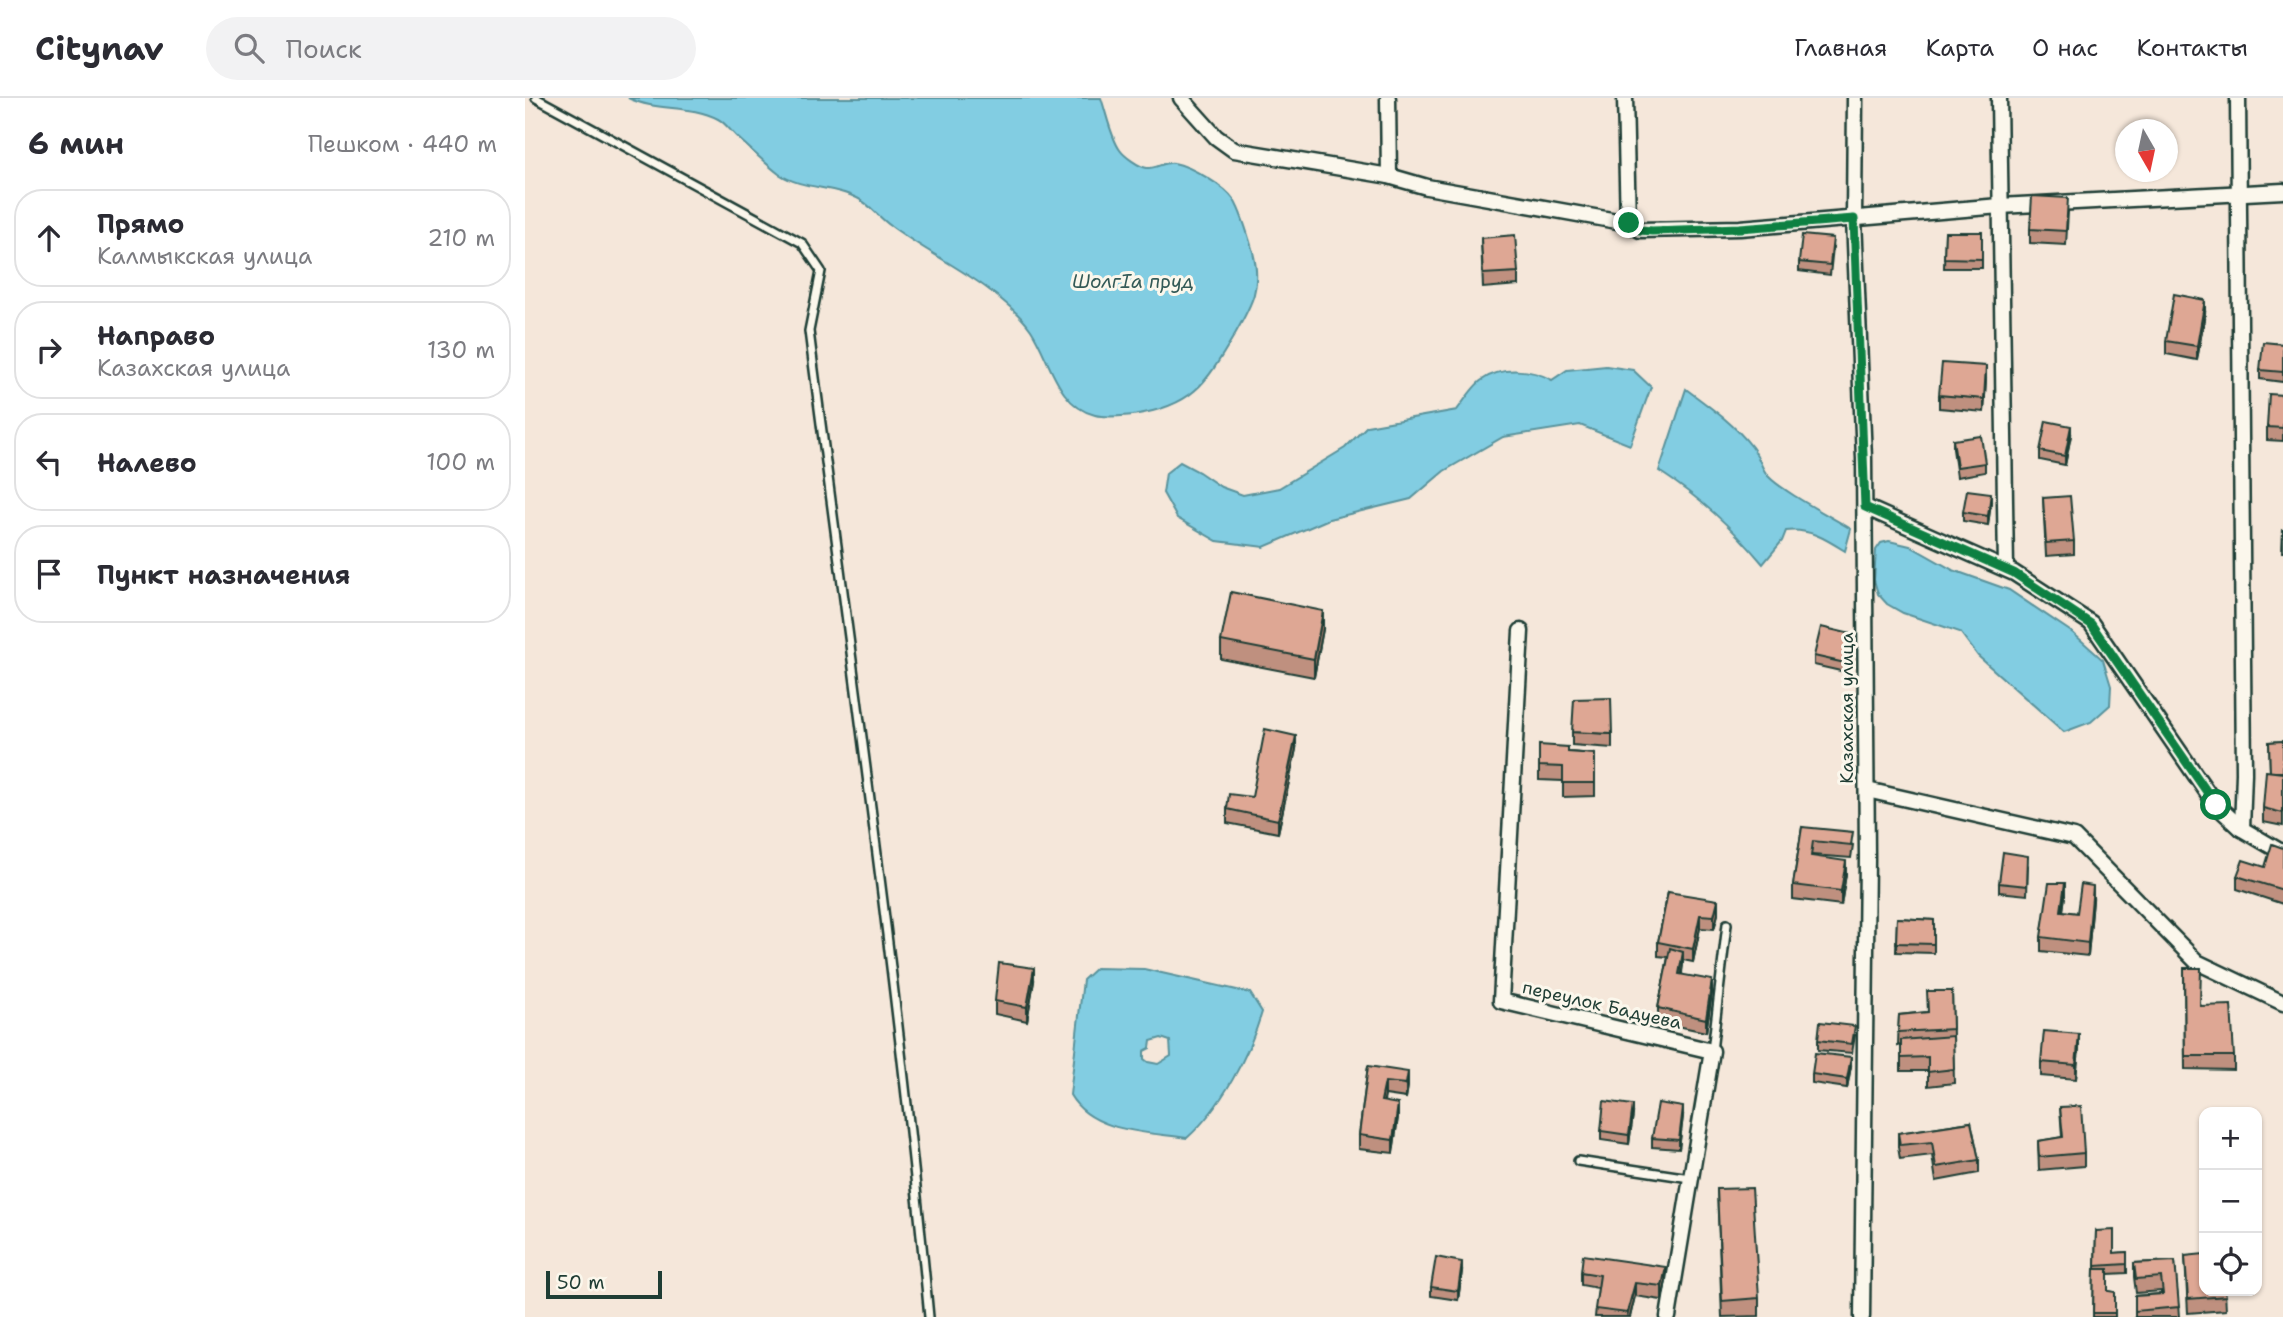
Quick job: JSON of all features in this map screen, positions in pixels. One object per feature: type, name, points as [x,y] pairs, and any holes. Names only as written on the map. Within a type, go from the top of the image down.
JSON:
[{"type":"street","points":[[1181,98],[1216,137],[1234,150],[1389,176],[1427,187],[1629,223],[1640,230],[1740,228],[2000,206],[2283,191]]},
{"type":"street","points":[[1388,98],[1389,176]]},
{"type":"street","points":[[1625,98],[1629,223]]},
{"type":"street","name":"Казахская улица","points":[[1855,98],[1854,219],[1865,507],[1867,790],[1861,1317]]},
{"type":"street","points":[[1999,98],[2005,569]]},
{"type":"street","points":[[2238,98],[2242,829]]},
{"type":"street","points":[[1865,507],[2005,569],[2091,624],[2216,805],[2242,829],[2283,853]]},
{"type":"street","name":"переулок Бадуева","points":[[1521,631],[1501,1001],[1712,1051]]},
{"type":"street","points":[[1867,790],[2074,837],[2197,962],[2283,1003]]},
{"type":"street","points":[[1668,1317],[1712,1051]]},
{"type":"lane","points":[[536,98],[802,243],[821,271],[809,331],[878,873],[929,1317]]},
{"type":"lane","points":[[1712,1051],[1727,924]]},
{"type":"lane","points":[[1578,1161],[1691,1178]]},
{"type":"water","name":"ШолгIа пруд","points":[[628,98],[1101,98],[1114,139],[1128,158],[1147,168],[1171,163],[1181,165],[1215,183],[1234,200],[1256,264],[1254,295],[1215,366],[1196,390],[1171,405],[1154,411],[1109,417],[1095,415],[1082,410],[1063,392],[1031,330],[1011,308],[976,281],[891,226],[862,201],[838,191],[798,183],[779,174],[724,123],[707,114],[650,105]]},
{"type":"water","points":[[1606,366],[1633,370],[1651,387],[1630,445],[1580,425],[1503,437],[1444,471],[1411,499],[1329,519],[1264,547],[1217,541],[1177,518],[1163,493],[1166,473],[1180,462],[1221,487],[1243,495],[1279,488],[1345,448],[1367,426],[1457,410],[1475,386],[1490,376],[1508,371],[1526,371],[1552,380],[1567,370]]},
{"type":"water","points":[[1686,389],[1737,431],[1752,447],[1766,473],[1775,482],[1851,529],[1845,551],[1810,533],[1786,531],[1782,541],[1763,564],[1714,513],[1659,471]]},
{"type":"water","points":[[1889,541],[1910,546],[1953,570],[2009,590],[2073,633],[2103,660],[2111,686],[2110,705],[2091,722],[2064,732],[1978,656],[1960,632],[1903,613],[1887,604],[1878,594],[1874,580],[1876,550],[1881,543]]},
{"type":"water","points":[[1096,968],[1144,969],[1250,993],[1262,1012],[1250,1046],[1222,1096],[1187,1138],[1139,1132],[1107,1124],[1080,1108],[1070,1095],[1083,980]],"holes":[[[1161,1038],[1170,1041],[1171,1056],[1158,1064],[1144,1059],[1144,1051],[1150,1048],[1151,1041]]]},
{"type":"building","points":[[2032,196],[2068,198],[2066,231],[2030,229]]},
{"type":"building","points":[[1945,232],[1982,232],[1982,259],[1944,258]]},
{"type":"building","points":[[1515,235],[1518,272],[1483,274],[1481,238]]},
{"type":"building","points":[[1802,235],[1833,238],[1830,265],[1799,262]]},
{"type":"building","points":[[2174,294],[2205,300],[2197,346],[2166,341]]},
{"type":"building","points":[[2263,342],[2283,344],[2283,372],[2260,370]]},
{"type":"building","points":[[1942,363],[1986,366],[1984,399],[1939,395]]},
{"type":"building","points":[[2269,394],[2283,395],[2283,428],[2267,427]]},
{"type":"building","points":[[2046,421],[2071,426],[2065,456],[2040,451]]},
{"type":"building","points":[[1981,436],[1985,463],[1957,467],[1953,440]]},
{"type":"building","points":[[1967,490],[1991,493],[1988,516],[1963,512]]},
{"type":"building","points":[[2070,496],[2074,541],[2046,543],[2043,498]]},
{"type":"building","points":[[1231,592],[1323,611],[1314,659],[1221,641]]},
{"type":"building","points":[[1821,627],[1851,634],[1845,663],[1814,656]]},
{"type":"building","points":[[1611,698],[1612,734],[1572,732],[1574,699]]},
{"type":"building","points":[[1265,729],[1296,736],[1278,820],[1227,809],[1229,794],[1252,797]]},
{"type":"building","points":[[2283,741],[2283,772],[2270,772],[2269,742]]},
{"type":"building","points":[[1539,745],[1568,747],[1568,752],[1595,754],[1595,783],[1563,783],[1563,767],[1539,766]]},
{"type":"building","points":[[2266,771],[2283,773],[2283,813],[2263,808]]},
{"type":"building","points":[[1802,827],[1853,832],[1851,845],[1813,841],[1811,856],[1846,861],[1841,891],[1793,885]]},
{"type":"building","points":[[2272,844],[2283,848],[2283,890],[2237,876],[2243,860],[2265,867]]},
{"type":"building","points":[[2003,852],[2028,856],[2027,886],[1999,883]]},
{"type":"building","points":[[2049,883],[2065,883],[2061,911],[2077,913],[2081,884],[2093,886],[2088,943],[2041,937]]},
{"type":"building","points":[[1668,892],[1718,900],[1714,916],[1700,915],[1693,949],[1658,942]]},
{"type":"building","points":[[1897,918],[1934,920],[1934,944],[1896,943]]},
{"type":"building","points":[[1670,948],[1683,952],[1679,974],[1712,980],[1706,1019],[1658,1008]]},
{"type":"building","points":[[999,963],[1034,968],[1027,1007],[995,1001]]},
{"type":"building","points":[[2184,968],[2201,968],[2200,1006],[2231,1005],[2234,1056],[2185,1056]]},
{"type":"building","points":[[1927,991],[1952,991],[1953,1029],[1898,1032],[1899,1015],[1928,1012]]},
{"type":"building","points":[[1820,1022],[1855,1026],[1852,1044],[1818,1040]]},
{"type":"building","points":[[2044,1031],[2079,1034],[2076,1065],[2041,1062]]},
{"type":"building","points":[[1953,1036],[1954,1069],[1928,1072],[1928,1057],[1901,1058],[1901,1040]]},
{"type":"building","points":[[1815,1053],[1851,1057],[1847,1079],[1812,1074]]},
{"type":"building","points":[[1368,1066],[1408,1072],[1406,1084],[1385,1082],[1381,1101],[1398,1104],[1393,1140],[1359,1135]]},
{"type":"building","points":[[1604,1101],[1633,1105],[1629,1135],[1601,1131]]},
{"type":"building","points":[[1658,1103],[1683,1107],[1679,1140],[1652,1138]]},
{"type":"building","points":[[2081,1106],[2084,1153],[2039,1157],[2038,1141],[2063,1137],[2060,1107]]},
{"type":"building","points":[[1971,1122],[1979,1160],[1936,1167],[1932,1142],[1900,1145],[1898,1133]]},
{"type":"building","points":[[1752,1188],[1759,1298],[1722,1301],[1717,1189]]},
{"type":"building","points":[[2114,1230],[2114,1253],[2127,1252],[2127,1264],[2095,1266],[2096,1231]]},
{"type":"building","points":[[1583,1255],[1666,1267],[1662,1286],[1635,1283],[1627,1313],[1595,1309],[1600,1275],[1581,1272]]},
{"type":"building","points":[[2199,1255],[2199,1296],[2226,1296],[2188,1299],[2185,1256]]},
{"type":"building","points":[[1436,1257],[1462,1262],[1458,1291],[1431,1287]]},
{"type":"building","points":[[2175,1261],[2179,1307],[2135,1311],[2135,1296],[2163,1294],[2161,1277],[2136,1279],[2134,1263]]},
{"type":"building","points":[[2094,1269],[2108,1269],[2108,1291],[2115,1292],[2115,1313],[2093,1313]]},
{"type":"route","points":[[1629,223],[1640,230],[1652,231],[1740,228],[1854,219],[1865,507],[2014,573],[2091,624],[2216,805]]}]
